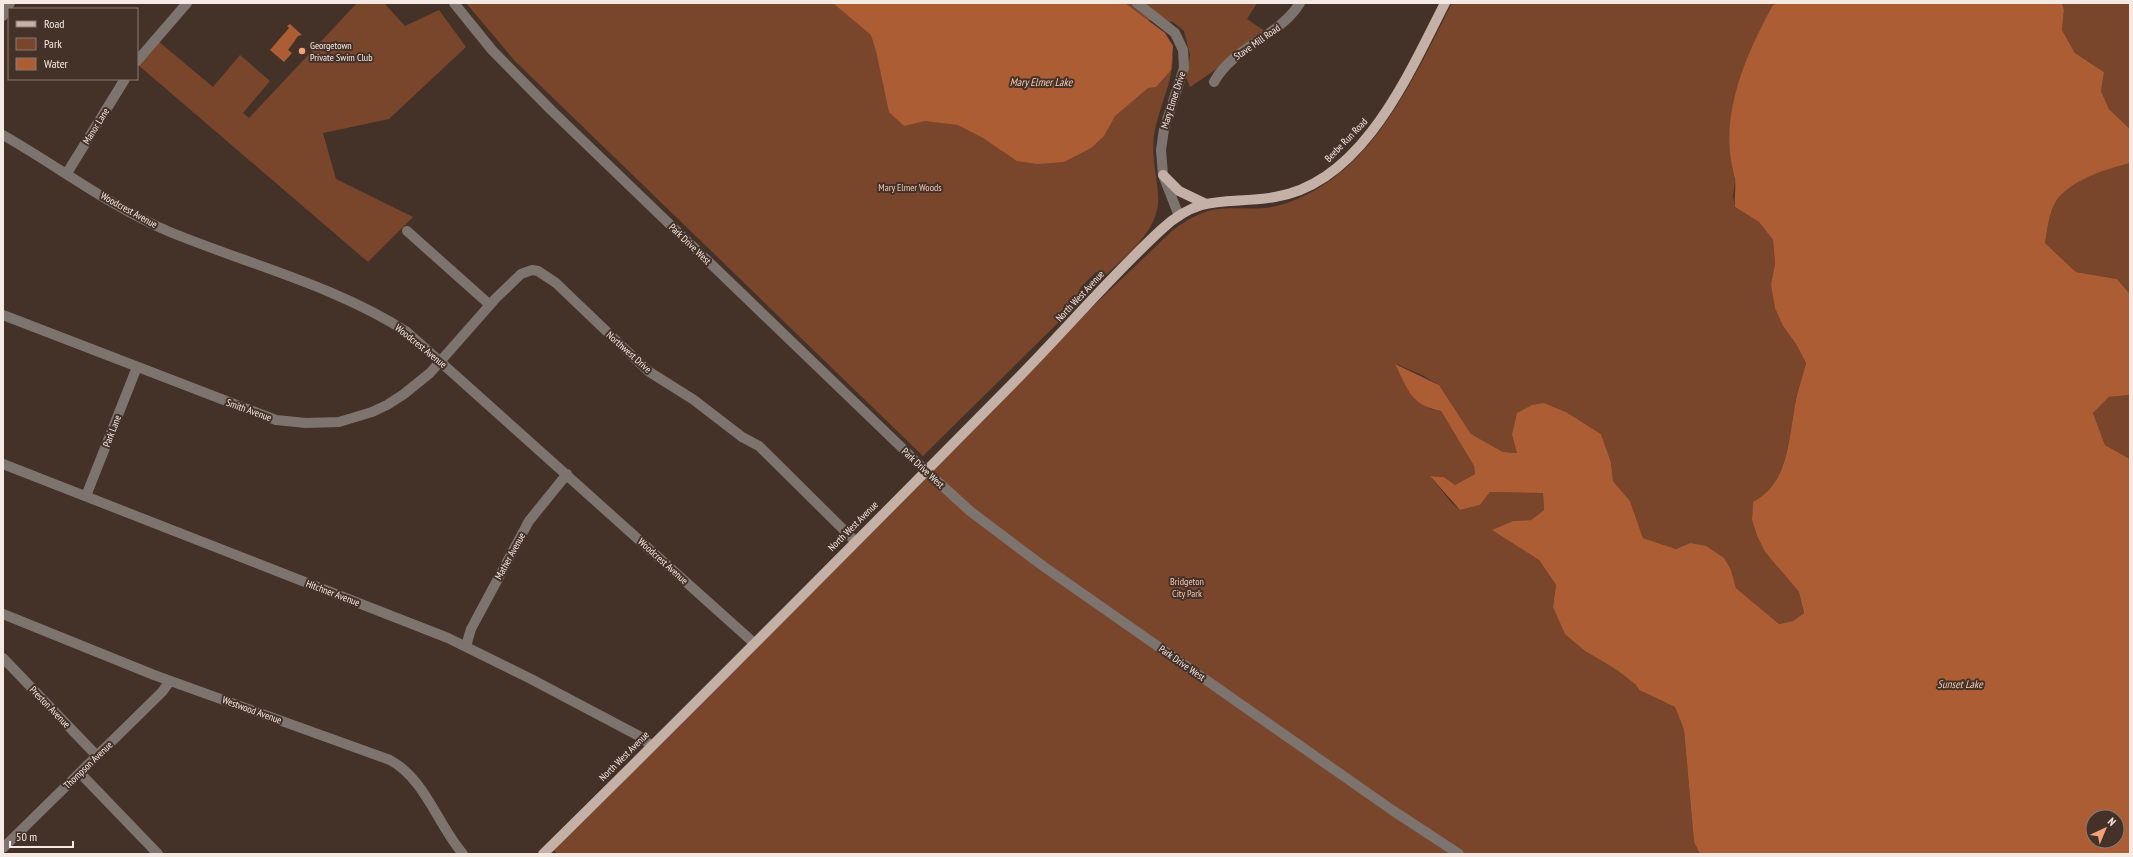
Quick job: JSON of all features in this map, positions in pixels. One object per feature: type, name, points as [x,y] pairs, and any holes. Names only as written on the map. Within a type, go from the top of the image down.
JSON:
[{"type":"main road","name":"Beebe Run Road","points":[[1179,216],[1204,203],[1277,197],[1309,186],[1331,172],[1349,156],[1379,122],[1405,79],[1441,4]]},
{"type":"main road","points":[[1163,175],[1178,191],[1204,203]]},
{"type":"main road","name":"North West Avenue","points":[[543,854],[1022,374],[1134,255],[1168,223],[1179,216]]},
{"type":"street","points":[[3,16],[10,3]]},
{"type":"street","points":[[138,60],[187,3]]},
{"type":"street","name":"Park Drive West","points":[[454,3],[492,50],[551,110],[925,470],[970,511],[1049,570],[1392,810],[1460,854]]},
{"type":"street","name":"Mary Elmer Drive","points":[[1137,3],[1161,20],[1178,37],[1185,59],[1182,74],[1164,129],[1160,161],[1163,175],[1179,216]]},
{"type":"street","name":"Stave Mill Road","points":[[1214,82],[1228,62],[1288,20],[1300,3]]},
{"type":"street","name":"Manor Lane","points":[[67,173],[124,80]]},
{"type":"street","name":"Woodcrest Avenue","points":[[3,135],[143,219],[378,314],[406,332],[441,361],[754,643]]},
{"type":"street","points":[[407,231],[490,305]]},
{"type":"street","name":"Northwest Drive","points":[[490,305],[521,274],[528,270],[538,271],[548,277],[648,371],[672,385],[742,437],[766,451],[855,541]]},
{"type":"street","name":"Smith Avenue","points":[[3,315],[276,420],[323,424],[360,416],[387,405],[417,384],[441,361],[490,305]]},
{"type":"street","name":"Park Lane","points":[[86,496],[137,367]]},
{"type":"street","name":"Hitchner Avenue","points":[[3,464],[466,646],[639,736],[652,746]]},
{"type":"street","name":"Mather Avenue","points":[[466,646],[478,616],[529,521],[567,474]]},
{"type":"street","name":"Westwood Avenue","points":[[3,614],[170,680],[381,756],[401,766],[422,790],[454,844],[463,854]]},
{"type":"street","name":"Preston Avenue","points":[[3,658],[97,756]]},
{"type":"street","name":"Thompson Avenue","points":[[3,848],[162,692],[170,680]]},
{"type":"street","points":[[80,773],[158,854]]},
{"type":"green space","points":[[357,3],[384,3],[405,26],[439,10],[466,47],[389,119],[323,133],[336,179],[413,217],[368,262],[138,65],[138,63],[158,41],[213,87],[240,55],[270,81],[243,113],[249,118]]},
{"type":"green space","name":"Mary Elmer Woods","points":[[466,3],[1257,3],[1247,19],[1269,34],[1190,87],[1186,77],[1190,55],[1184,31],[1173,22],[1143,20],[1171,48],[1173,58],[1168,87],[1156,125],[1153,143],[1158,195],[1154,220],[1140,241],[1103,278],[1096,272],[1080,288],[1086,295],[923,456],[515,61]]},
{"type":"green space","name":"Bridgeton City Park","points":[[1452,3],[1778,3],[1773,5],[1730,152],[1735,182],[1733,196],[1735,207],[1759,222],[1773,240],[1775,264],[1771,284],[1783,326],[1796,344],[1806,363],[1796,399],[1790,437],[1784,462],[1773,485],[1753,502],[1752,520],[1757,536],[1765,552],[1799,592],[1804,613],[1793,621],[1779,624],[1736,588],[1731,570],[1690,543],[1676,549],[1643,538],[1630,501],[1613,481],[1611,462],[1601,434],[1566,412],[1544,403],[1512,435],[1517,453],[1503,452],[1471,434],[1439,385],[1422,375],[1396,364],[1430,409],[1441,411],[1474,466],[1475,474],[1455,485],[1444,477],[1430,476],[1452,503],[1460,510],[1480,505],[1490,492],[1543,493],[1544,510],[1531,520],[1513,521],[1493,530],[1539,560],[1556,585],[1553,607],[1585,651],[1617,670],[1636,685],[1639,690],[1675,707],[1684,730],[1694,842],[1700,854],[558,854],[550,847],[1022,374],[1173,230],[1190,219],[1208,211],[1217,209],[1262,208],[1280,205],[1312,192],[1339,174],[1364,150],[1385,123],[1404,94]]},
{"type":"green space","points":[[2062,3],[2130,3],[2130,129],[2109,109],[2101,91],[2104,72],[2075,53],[2062,30],[2064,10]]},
{"type":"green space","points":[[2130,163],[2130,294],[2117,279],[2076,272],[2045,243],[2053,206],[2060,196],[2074,184],[2083,179]]},
{"type":"green space","points":[[2130,395],[2130,459],[2105,445],[2093,413],[2109,397]]},
{"type":"water","name":"Mary Elmer Lake","points":[[833,3],[1125,3],[1165,33],[1173,46],[1171,70],[1156,87],[1148,88],[1115,116],[1104,136],[1091,148],[1064,162],[1037,164],[1017,161],[983,138],[958,125],[925,121],[904,126],[889,112],[876,51],[871,35]]},
{"type":"water","name":"Sunset Lake","points":[[1778,3],[2062,3],[2064,10],[2062,30],[2075,53],[2104,72],[2101,91],[2109,109],[2130,129],[2130,163],[2102,171],[2084,179],[2060,196],[2051,212],[2045,243],[2076,272],[2117,279],[2130,294],[2130,395],[2109,397],[2093,413],[2105,445],[2130,459],[2130,854],[1700,854],[1694,842],[1684,730],[1675,707],[1639,690],[1636,685],[1617,670],[1585,651],[1565,634],[1553,607],[1556,585],[1539,560],[1492,530],[1513,521],[1531,520],[1544,510],[1543,493],[1490,492],[1480,505],[1460,510],[1430,476],[1444,477],[1455,485],[1475,474],[1474,466],[1441,411],[1423,405],[1411,395],[1395,364],[1439,385],[1471,434],[1503,452],[1517,453],[1512,435],[1517,413],[1532,405],[1544,403],[1566,412],[1601,434],[1611,462],[1613,481],[1630,501],[1643,538],[1676,549],[1690,543],[1706,546],[1724,558],[1731,570],[1736,588],[1779,624],[1793,621],[1804,613],[1799,592],[1765,552],[1757,536],[1752,520],[1753,502],[1773,485],[1784,462],[1790,437],[1796,399],[1806,363],[1796,344],[1783,326],[1775,308],[1771,284],[1775,264],[1773,240],[1759,222],[1735,207],[1735,180],[1731,163],[1729,134],[1731,114],[1741,76],[1755,39],[1773,5]]},
{"type":"water","points":[[290,24],[302,35],[298,36],[288,50],[292,53],[284,62],[270,50],[289,28],[287,26]]},
{"type":"place","name":"Georgetown Private Swim Club","points":[[302,51]]}]
